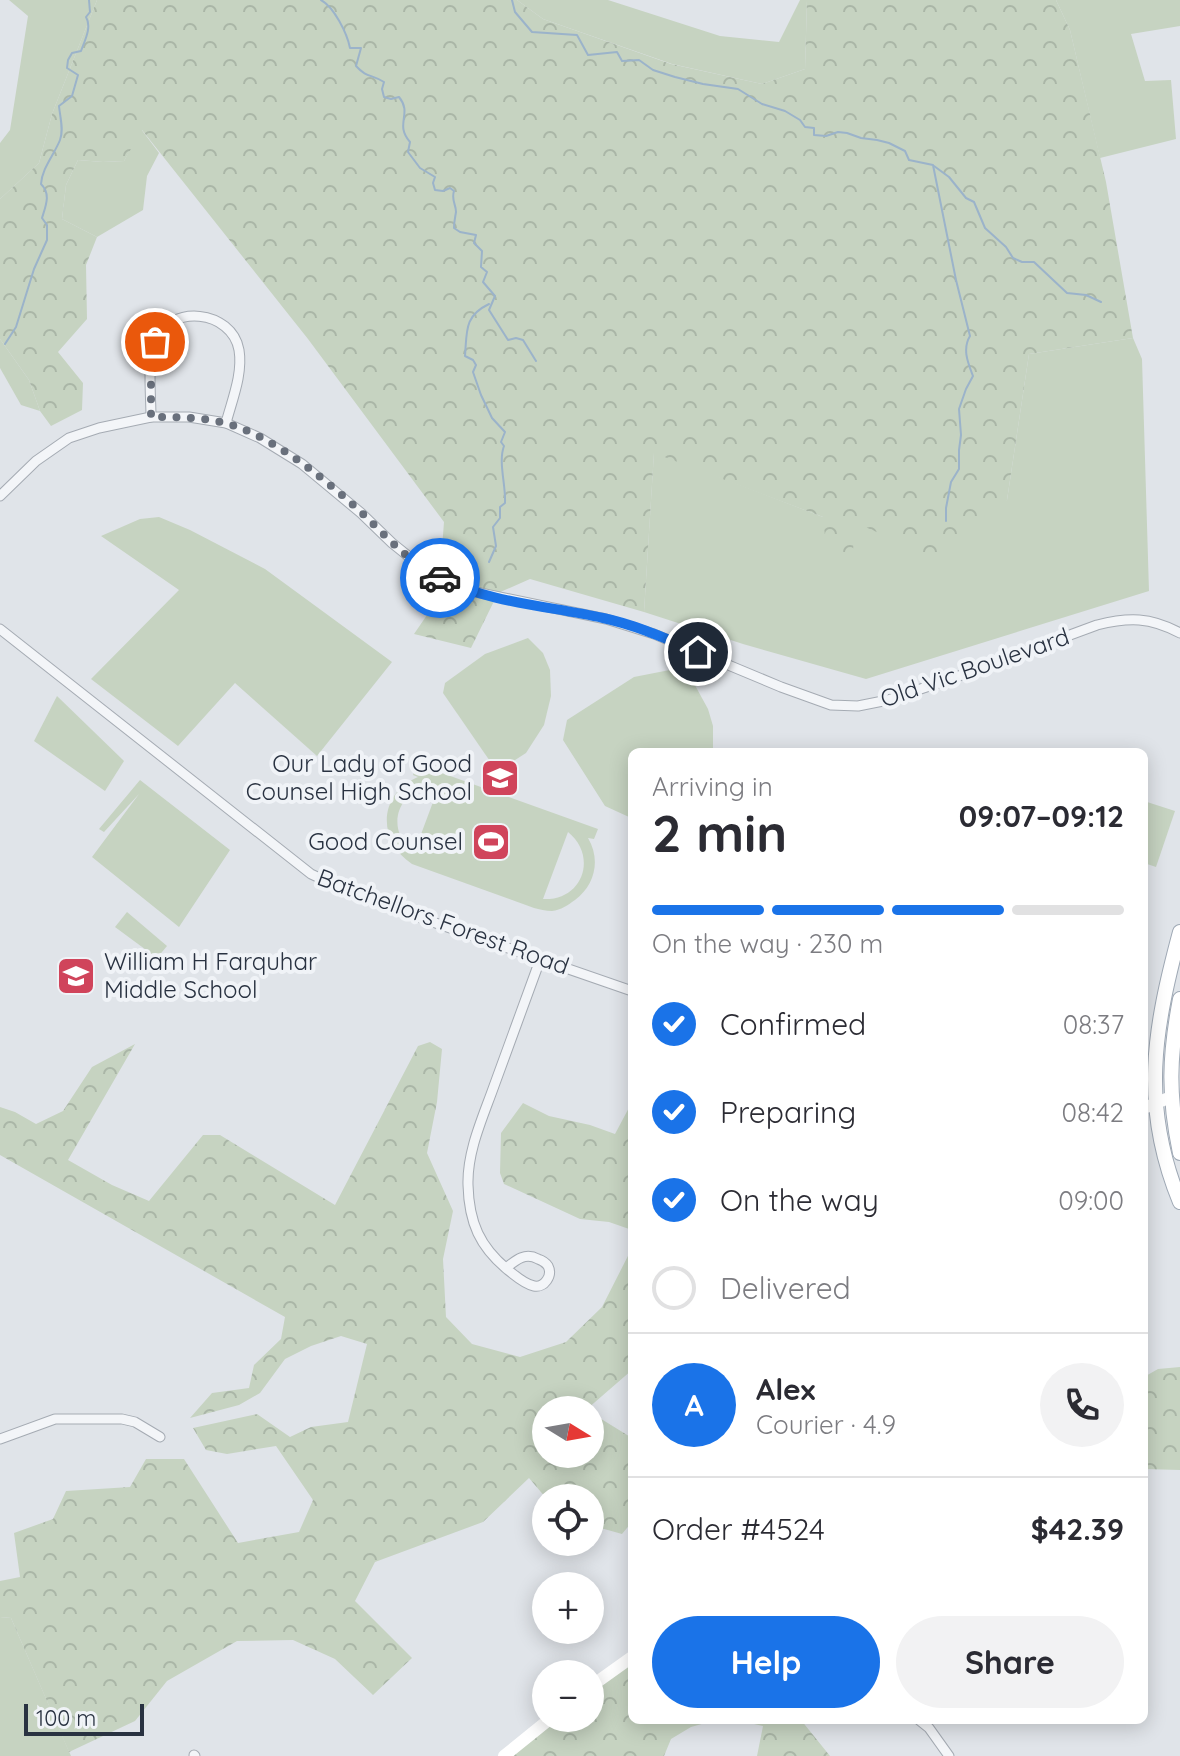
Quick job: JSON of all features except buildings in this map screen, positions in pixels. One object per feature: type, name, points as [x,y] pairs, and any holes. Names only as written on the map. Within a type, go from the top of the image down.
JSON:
[{"type":"main road","points":[[1180,932],[1157,1034],[1150,1105],[1180,1202]]},
{"type":"main road","points":[[1180,999],[1172,1055],[1171,1097],[1180,1153]]},
{"type":"main road","points":[[1150,1105],[1171,1097]]},
{"type":"main road","points":[[604,1677],[628,1660]]},
{"type":"main road","points":[[504,1756],[534,1732]]},
{"type":"street","points":[[151,417],[151,365],[155,342],[165,326],[190,315],[206,316],[226,327],[239,347],[240,371],[226,423]]},
{"type":"street","name":"Old Vic Boulevard","points":[[0,496],[36,461],[69,438],[99,428],[151,417],[189,417],[226,423],[260,438],[302,464],[428,572],[466,590],[606,619],[654,634],[831,705],[858,706],[888,700],[1113,621],[1133,618],[1150,621],[1180,633]]},
{"type":"street","name":"Batchellors Forest Road","points":[[0,629],[311,874],[398,910],[628,990]]},
{"type":"street","points":[[506,1268],[520,1257],[542,1260],[548,1266],[548,1280],[541,1286],[523,1282],[506,1268],[485,1248],[473,1218],[468,1183],[480,1125],[540,960]]},
{"type":"street","points":[[0,1439],[55,1419],[122,1419],[135,1422],[160,1437]]},
{"type":"street","points":[[924,1724],[949,1756]]},
{"type":"green space","points":[[9,0],[97,0],[52,114],[39,163],[0,199],[0,143],[10,130],[28,16]]},
{"type":"green space","points":[[97,0],[517,0],[543,19],[671,64],[762,84],[805,69],[807,0],[1056,0],[1070,30],[1106,182],[1133,338],[1029,354],[1007,500],[933,557],[854,522],[853,555],[826,546],[823,517],[654,453],[644,612],[530,579],[498,593],[471,648],[414,634],[438,599],[444,522],[308,339],[142,130],[124,161],[78,160],[66,185],[62,219],[97,237],[86,265],[87,319],[58,352],[83,383],[82,410],[51,426],[40,411],[29,380],[0,339],[0,199],[39,163],[52,114]]},
{"type":"green space","points":[[517,0],[608,0],[720,36],[779,42],[800,0],[807,0],[805,69],[762,84],[672,64],[543,19]]},
{"type":"green space","points":[[1056,0],[1180,0],[1180,26],[1131,34],[1145,81],[1171,80],[1176,139],[1100,158],[1070,30]]},
{"type":"green space","points":[[141,129],[159,153],[147,176],[143,210],[97,237],[62,219],[66,185],[78,160],[124,161]]},
{"type":"green space","points":[[1133,338],[1142,359],[1149,591],[866,679],[644,612],[654,452],[823,517],[854,521],[1007,500],[1029,354]]},
{"type":"green space","points":[[0,339],[29,380],[40,411],[21,405],[0,368]]},
{"type":"green space","points":[[159,517],[265,569],[392,662],[317,756],[235,683],[178,746],[91,679],[179,590],[101,536],[140,519]]},
{"type":"green space","points":[[528,638],[543,653],[550,670],[551,696],[544,725],[526,753],[512,762],[494,767],[443,693],[445,683],[485,654]]},
{"type":"green space","points":[[685,667],[708,709],[713,726],[713,748],[628,748],[628,817],[605,806],[563,740],[567,720],[634,677]]},
{"type":"green space","points":[[57,696],[124,761],[105,791],[34,741]]},
{"type":"green space","name":"Good Counsel","points":[[417,764],[598,829],[594,839],[588,838],[595,863],[587,887],[567,905],[547,911],[412,864],[393,843],[387,818],[395,795],[418,777],[413,775]],"holes":[[[429,785],[439,786],[414,853],[400,834],[398,814],[408,796]],[[568,832],[582,853],[582,875],[568,893],[543,899]]]},
{"type":"green space","points":[[140,780],[230,850],[179,927],[92,857],[139,794],[104,832],[99,829]]},
{"type":"green space","points":[[1148,802],[1175,811],[1156,867],[1148,864]]},
{"type":"green space","points":[[127,912],[167,946],[157,958],[115,927]]},
{"type":"green space","points":[[430,1042],[442,1049],[437,1102],[427,1153],[453,1211],[443,1259],[446,1317],[472,1344],[520,1357],[566,1342],[602,1307],[628,1256],[628,1373],[602,1396],[532,1396],[532,1468],[604,1468],[604,1421],[628,1436],[628,1527],[622,1534],[604,1529],[604,1484],[534,1484],[529,1478],[483,1522],[375,1562],[355,1601],[412,1658],[373,1695],[335,1659],[293,1640],[237,1641],[167,1681],[135,1721],[69,1752],[11,1618],[0,1617],[0,1581],[20,1577],[14,1533],[53,1519],[66,1491],[130,1487],[146,1459],[184,1459],[238,1543],[299,1532],[313,1500],[276,1446],[227,1454],[206,1450],[193,1428],[257,1414],[290,1437],[311,1427],[348,1422],[367,1344],[341,1336],[311,1346],[285,1359],[260,1393],[239,1405],[190,1418],[212,1393],[249,1388],[254,1365],[281,1339],[285,1317],[0,1155],[0,1107],[36,1124],[63,1111],[92,1067],[135,1044],[68,1160],[112,1185],[149,1201],[203,1135],[220,1135],[335,1205],[418,1046]]},
{"type":"green space","points":[[523,1103],[549,1116],[615,1134],[628,1110],[628,1229],[609,1222],[580,1219],[504,1184],[500,1173],[501,1133]]},
{"type":"green space","points":[[1180,1367],[1180,1470],[1148,1469],[1148,1375],[1158,1369]]},
{"type":"green space","points":[[0,1617],[11,1618],[71,1756],[0,1756]]},
{"type":"green space","points":[[628,1662],[628,1724],[702,1724],[671,1739],[664,1756],[504,1756],[535,1732],[604,1732],[604,1679]]},
{"type":"green space","points":[[754,1724],[804,1724],[830,1756],[757,1756],[763,1726]]},
{"type":"waterway","points":[[5,344],[16,327],[34,269],[47,240],[47,225],[42,218],[47,196],[41,184],[42,178],[61,136],[59,106],[72,96],[78,75],[67,68],[68,60],[72,53],[81,51],[86,38],[89,0]]},
{"type":"waterway","points":[[321,0],[339,21],[350,48],[361,48],[356,66],[384,82],[384,97],[399,97],[403,103],[404,130],[410,142],[408,152],[420,168],[435,177],[435,190],[450,188],[454,191],[454,228],[476,235],[474,243],[482,251],[481,267],[487,272],[483,282],[495,296],[489,310],[508,340],[523,340],[536,361]]},
{"type":"waterway","points":[[512,0],[515,12],[532,32],[577,35],[588,55],[617,52],[622,61],[639,60],[653,70],[675,77],[738,89],[762,104],[785,111],[805,127],[814,128],[814,135],[826,136],[838,132],[889,143],[905,151],[909,160],[933,165],[970,336],[966,351],[973,376],[959,409],[959,469],[951,482],[946,521]]},
{"type":"waterway","points":[[934,166],[974,202],[985,228],[1013,258],[1034,262],[1067,293],[1086,295],[1101,302]]},
{"type":"waterway","points":[[489,304],[475,314],[468,325],[465,356],[476,365],[473,372],[481,395],[492,418],[505,432],[501,442],[504,446],[505,503],[500,507],[500,518],[493,527],[496,546],[489,562]]},
{"type":"way so far","points":[[155,342],[151,365],[151,417],[189,417],[226,423],[260,438],[302,464],[392,543],[440,578]]},
{"type":"place","name":"Our Lady of Good Counsel High School","points":[[500,778]]},
{"type":"place","name":"Good Counsel","points":[[491,842]]},
{"type":"place","name":"William H Farquhar Middle School","points":[[76,976]]},
{"type":"route","points":[[440,578],[466,590],[606,619],[698,652]]}]
